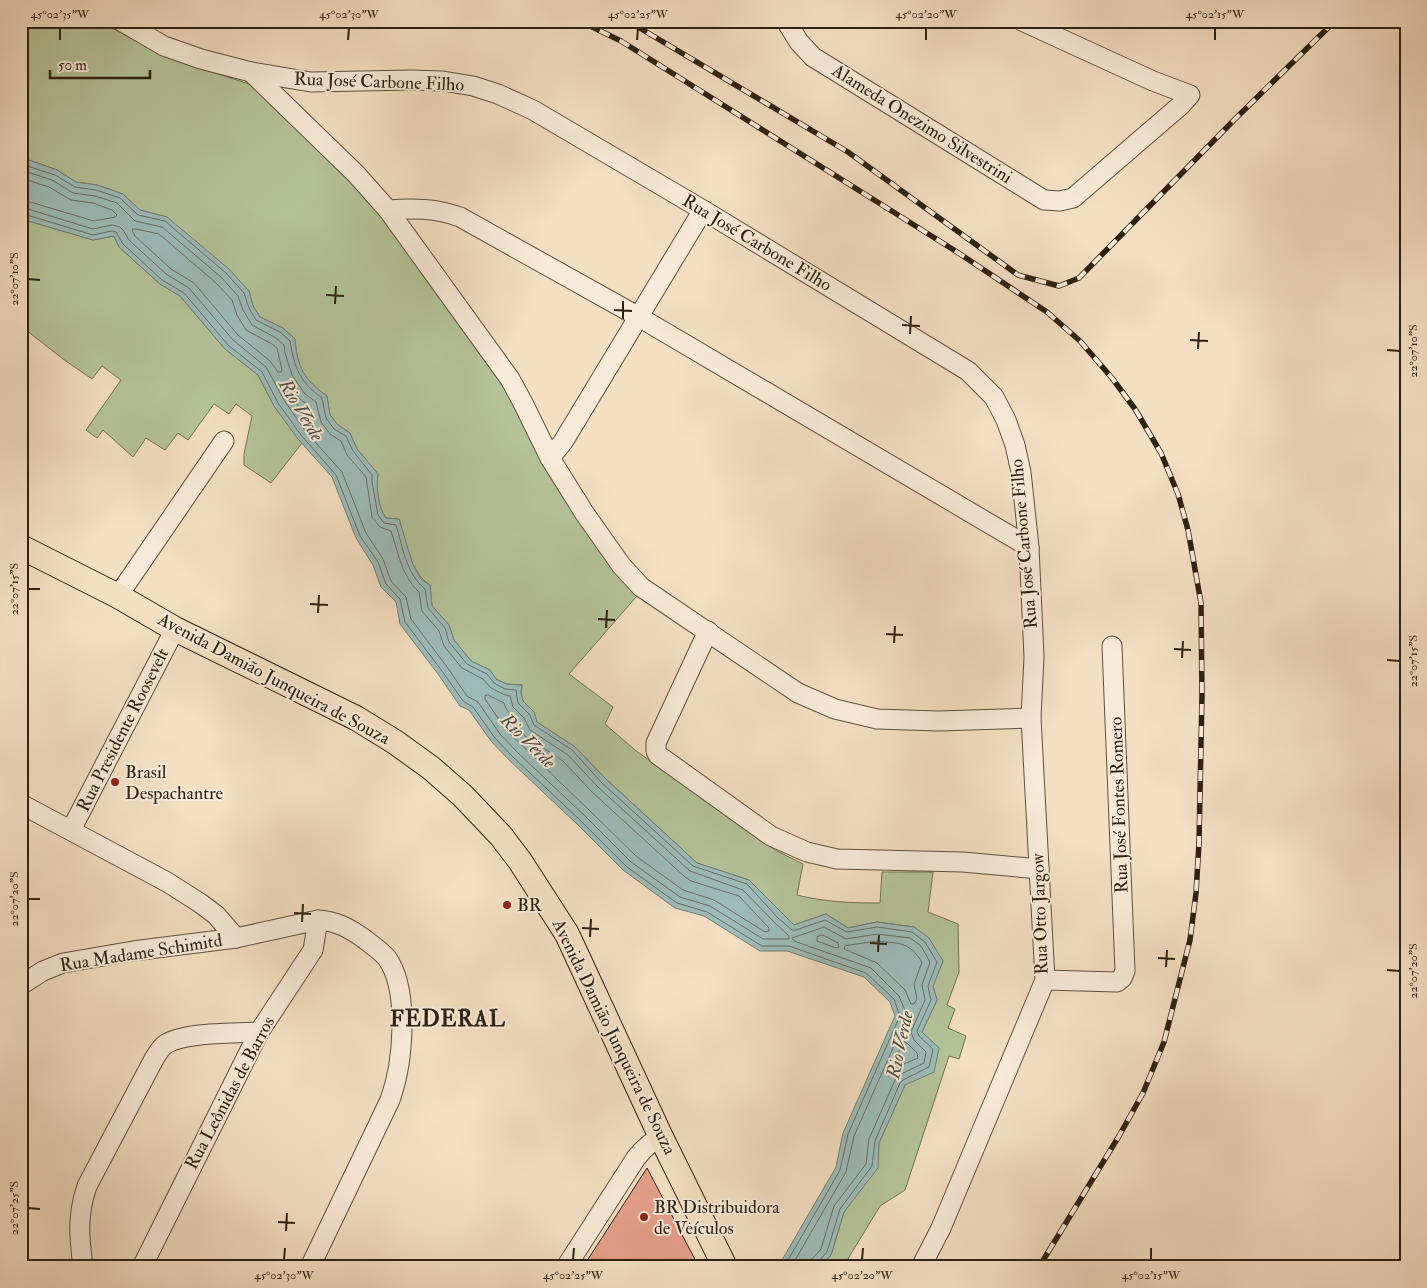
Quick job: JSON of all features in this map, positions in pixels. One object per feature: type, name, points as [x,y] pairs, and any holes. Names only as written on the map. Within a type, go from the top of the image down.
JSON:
[{"type":"main road","name":"Avenida Damião Junqueira de Souza","points":[[21,547],[118,596],[175,629],[356,718],[395,742],[431,768],[469,803],[501,836],[520,861],[566,934],[660,1134],[724,1264]]},
{"type":"street","name":"Rua José Carbone Filho","points":[[121,21],[164,46],[201,60],[251,72],[311,82],[443,81],[472,86],[498,94],[533,110],[703,210],[968,371],[994,397],[1006,420],[1015,445],[1021,472],[1028,547],[1034,657]]},
{"type":"street","name":"Alameda Onezimo Silvestrini","points":[[792,23],[799,42],[813,57],[1044,200],[1060,201],[1073,198],[1181,106],[1190,95],[1153,81],[1022,21]]},
{"type":"street","name":"Rua José Carbone Filho","points":[[251,72],[356,174],[388,210],[510,379],[550,458],[590,521],[621,565],[641,587],[798,693],[836,709],[877,719],[939,722],[1031,718]]},
{"type":"street","points":[[388,210],[411,208],[436,210],[460,216],[639,317],[1028,547]]},
{"type":"street","points":[[550,458],[563,442],[703,210]]},
{"type":"street","points":[[118,596],[224,441]]},
{"type":"street","name":"Rua Presidente Roosevelt","points":[[71,830],[175,629]]},
{"type":"street","points":[[708,632],[656,743],[656,751],[658,755],[771,836],[807,852],[836,859],[963,862],[1039,869]]},
{"type":"street","name":"Rua José Fontes Romero","points":[[1045,980],[1117,982],[1124,974],[1112,646]]},
{"type":"street","name":"Rua Otto Jargow","points":[[921,1267],[941,1228],[1045,980],[1031,718],[1034,657]]},
{"type":"street","points":[[21,804],[167,882],[200,902],[216,915],[236,938]]},
{"type":"street","points":[[310,1267],[390,1100],[396,1084],[401,1044],[398,989],[386,957],[366,940],[344,926],[318,920]]},
{"type":"street","name":"Rua Madame Schimitd","points":[[21,985],[43,970],[63,963],[134,951],[236,938],[318,920]]},
{"type":"street","name":"Rua Leônidas de Barros","points":[[142,1267],[259,1032],[313,950],[318,920]]},
{"type":"street","points":[[83,1267],[79,1222],[87,1186],[160,1050],[166,1044],[191,1036],[259,1032]]},
{"type":"street","points":[[566,1267],[636,1158],[660,1134]]},
{"type":"green space","points":[[21,21],[102,21],[167,57],[252,85],[355,178],[502,379],[576,516],[637,596],[569,674],[613,707],[605,724],[635,750],[775,850],[803,864],[797,895],[838,902],[880,903],[882,872],[933,872],[928,912],[958,924],[959,972],[947,1005],[955,1009],[948,1028],[966,1036],[959,1059],[949,1056],[905,1190],[880,1206],[843,1267],[820,1267],[831,1255],[844,1212],[877,1168],[879,1143],[905,1085],[922,1032],[937,1000],[933,986],[943,961],[929,939],[914,927],[877,922],[848,928],[826,914],[794,925],[749,880],[697,863],[606,779],[575,747],[537,722],[534,712],[523,701],[522,685],[506,684],[496,679],[490,670],[471,661],[454,640],[449,625],[432,606],[430,585],[423,579],[413,564],[399,519],[386,518],[383,514],[378,497],[378,474],[357,449],[350,433],[338,425],[330,415],[327,396],[303,372],[295,339],[283,328],[260,317],[253,306],[249,291],[167,217],[140,210],[123,194],[97,185],[76,182],[57,170],[21,159]]},
{"type":"green space","points":[[25,220],[93,240],[114,236],[119,247],[160,284],[180,296],[225,349],[258,375],[274,406],[302,443],[271,483],[244,465],[244,454],[252,416],[236,404],[229,414],[214,404],[188,440],[178,433],[165,450],[146,438],[133,457],[103,430],[97,438],[86,430],[121,380],[102,366],[92,379],[21,326],[21,221]]},
{"type":"water","name":"Rio Verde","points":[[21,159],[57,170],[76,182],[97,185],[123,194],[140,210],[167,217],[229,269],[249,291],[253,306],[260,317],[283,328],[295,339],[303,372],[327,396],[330,415],[338,425],[350,433],[357,449],[378,474],[378,497],[383,514],[386,518],[399,519],[413,565],[421,579],[430,585],[432,606],[449,625],[454,640],[471,661],[490,670],[496,679],[506,684],[522,685],[523,701],[534,712],[537,722],[575,747],[606,779],[697,863],[749,880],[794,925],[826,914],[848,928],[877,922],[914,927],[929,938],[943,961],[933,986],[937,1000],[922,1032],[939,1048],[934,1072],[905,1085],[879,1143],[878,1168],[844,1212],[831,1255],[820,1267],[778,1267],[836,1167],[843,1133],[895,1016],[890,1002],[864,977],[787,951],[760,951],[704,916],[675,908],[623,870],[509,760],[491,741],[469,710],[460,706],[400,624],[396,602],[381,587],[373,565],[356,538],[332,477],[298,439],[274,406],[258,375],[225,349],[180,296],[160,284],[119,247],[114,236],[93,240],[25,220],[21,221]]},
{"type":"building","name":"BR Distribuidora de Veículos","points":[[647,1168],[699,1267],[583,1267]]},
{"type":"railway","points":[[580,21],[621,41],[957,252],[1047,312],[1080,341],[1112,378],[1135,409],[1161,453],[1178,494],[1188,530],[1201,603],[1202,695],[1199,843],[1196,893],[1190,940],[1164,1042],[1143,1093],[1039,1267]]},
{"type":"railway","points":[[628,21],[848,152],[1018,275],[1059,286],[1079,278],[1236,118],[1335,21]]},
{"type":"place","name":"Brasil Despachantre","points":[[115,782]]},
{"type":"place","name":"BR","points":[[507,905]]},
{"type":"place","name":"BR Distribuidora de Veículos","points":[[644,1217]]},
{"type":"district","name":"FEDERAL","points":[[448,1019]]}]
